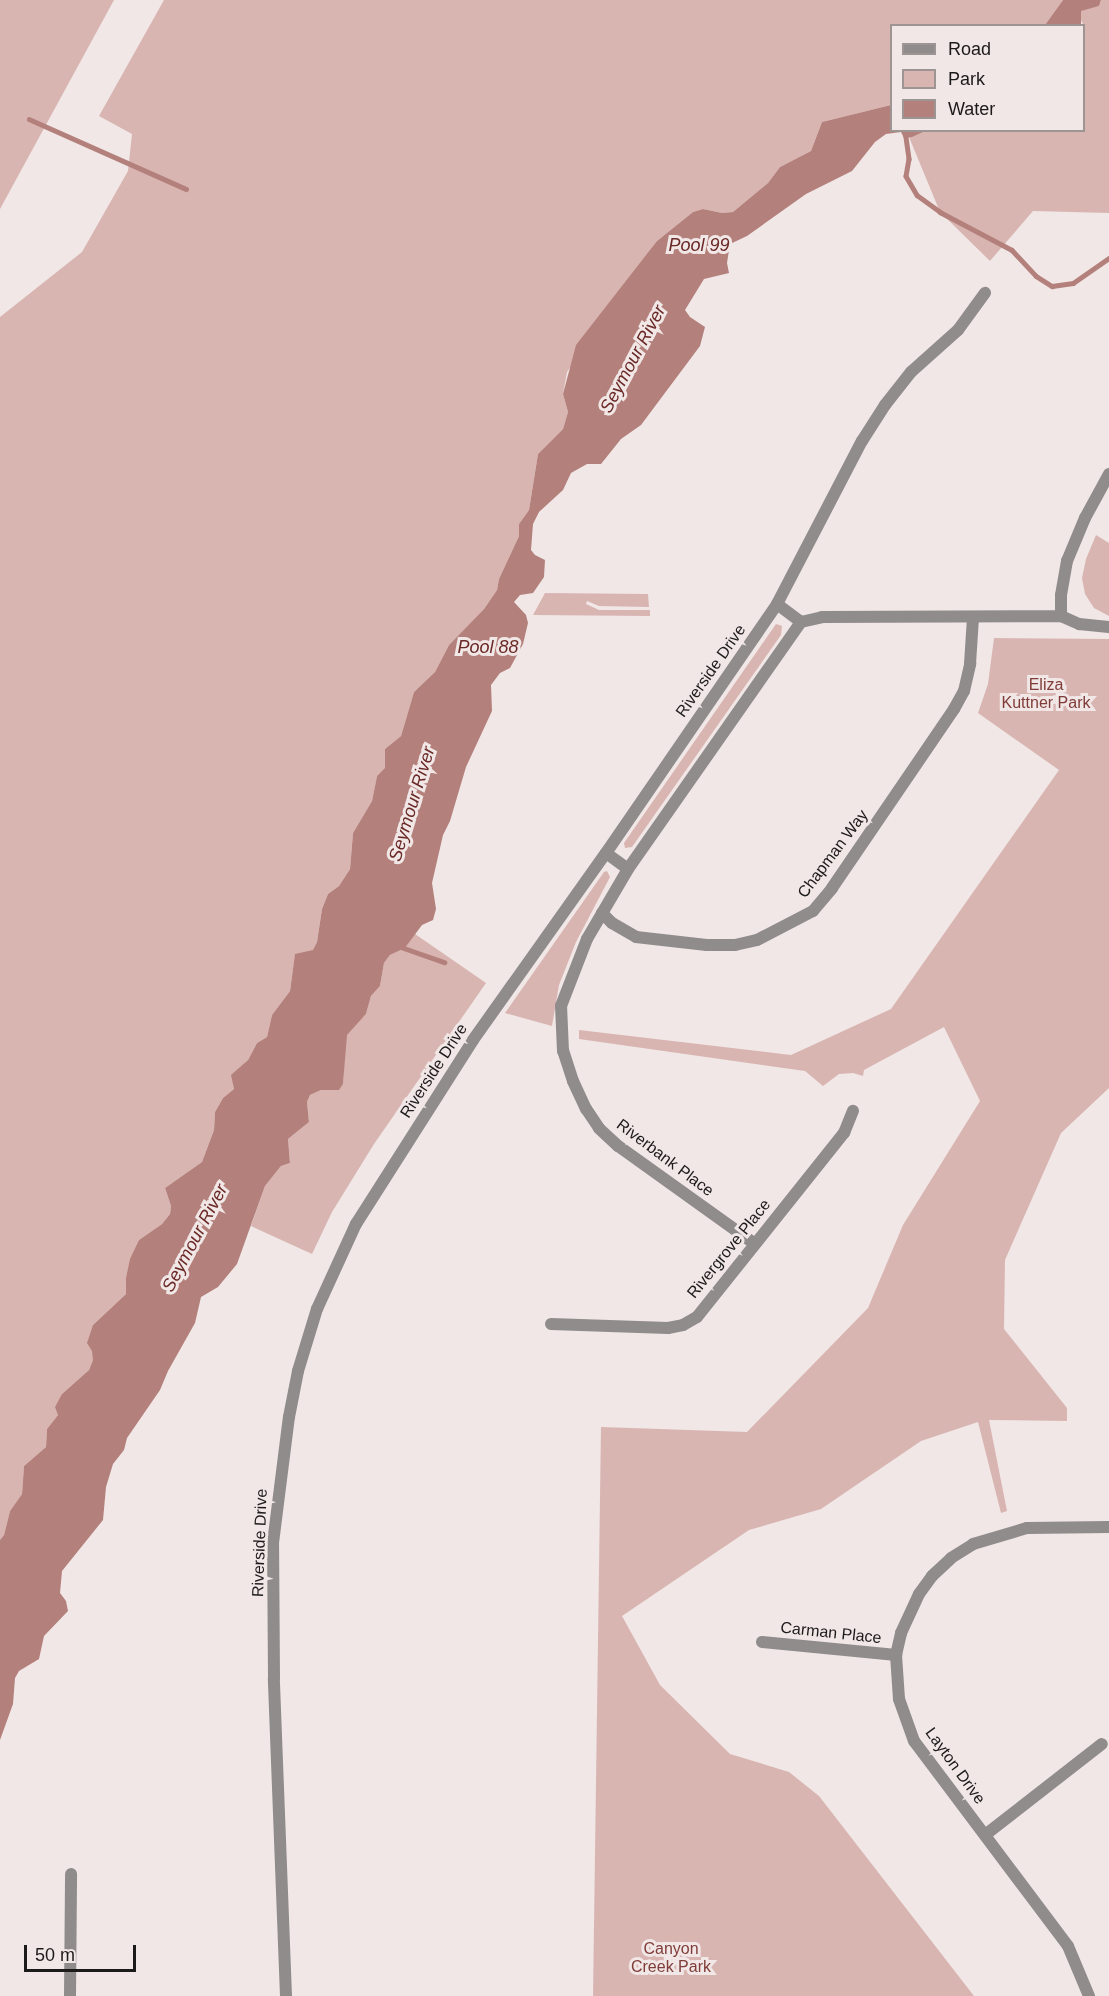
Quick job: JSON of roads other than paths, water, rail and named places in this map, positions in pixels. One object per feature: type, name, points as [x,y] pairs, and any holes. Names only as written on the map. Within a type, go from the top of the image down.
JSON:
[{"type":"street","name":"Riverside Drive","points":[[286,1996],[274,1678],[273,1543],[281,1464],[298,1371],[317,1309],[356,1224],[473,1040],[606,853],[777,604],[862,441],[885,405],[911,372],[958,330],[985,293]]},
{"type":"street","points":[[1062,616],[1061,595],[1067,561],[1085,518],[1109,474]]},
{"type":"street","points":[[777,604],[801,622]]},
{"type":"street","points":[[602,914],[628,869],[801,622],[822,617],[1062,616],[1079,624],[1109,627]]},
{"type":"street","name":"Chapman Way","points":[[602,914],[612,923],[636,937],[707,945],[735,945],[757,940],[813,911],[832,888],[964,691],[970,664],[973,617]]},
{"type":"street","points":[[606,853],[628,869]]},
{"type":"street","name":"Riverbank Place","points":[[602,914],[587,939],[561,1006],[563,1051],[573,1081],[586,1109],[599,1128],[618,1146],[754,1244]]},
{"type":"street","name":"Rivergrove Place","points":[[551,1324],[668,1328],[683,1325],[697,1317],[844,1134],[854,1111]]},
{"type":"street","name":"Layton Drive","points":[[1089,1996],[1068,1946],[914,1741],[899,1699],[896,1655],[901,1633],[920,1594],[932,1576],[951,1558],[973,1544],[1027,1528],[1109,1527]]},
{"type":"street","name":"Carman Place","points":[[762,1642],[896,1655]]},
{"type":"street","points":[[985,1835],[1102,1744]]},
{"type":"street","points":[[70,1996],[71,1874]]},
{"type":"water","points":[[1063,0],[1101,0],[1099,6],[1081,11],[1081,24],[1046,24]]},
{"type":"water","points":[[890,105],[890,132],[901,132],[886,134],[875,142],[852,171],[806,194],[747,236],[730,244],[727,263],[729,273],[704,279],[685,310],[690,317],[705,327],[700,346],[641,425],[621,439],[601,464],[587,464],[571,473],[563,490],[539,512],[533,524],[531,550],[545,560],[544,577],[533,593],[520,595],[514,602],[526,615],[528,623],[523,644],[510,668],[500,673],[491,685],[492,711],[466,767],[450,821],[443,835],[432,883],[436,909],[433,920],[422,925],[405,948],[390,955],[384,963],[380,986],[371,996],[366,1014],[347,1035],[343,1084],[339,1090],[321,1090],[310,1095],[307,1102],[309,1122],[288,1139],[290,1163],[281,1166],[265,1186],[237,1264],[218,1287],[201,1297],[195,1323],[160,1390],[127,1438],[124,1450],[113,1464],[106,1487],[103,1520],[62,1571],[60,1593],[66,1601],[68,1611],[44,1636],[39,1659],[19,1671],[15,1678],[13,1704],[0,1740],[0,1540],[4,1535],[10,1511],[22,1494],[24,1466],[46,1447],[47,1429],[58,1415],[55,1407],[62,1394],[89,1370],[93,1360],[92,1351],[87,1343],[93,1325],[126,1294],[126,1278],[130,1259],[139,1240],[162,1224],[170,1214],[171,1206],[165,1188],[202,1162],[214,1130],[215,1112],[223,1098],[234,1089],[231,1075],[248,1060],[257,1043],[267,1037],[272,1015],[290,991],[295,954],[313,950],[317,942],[322,909],[328,894],[339,886],[350,869],[353,833],[372,801],[377,776],[385,768],[385,749],[401,736],[414,692],[435,672],[449,645],[484,609],[497,590],[499,579],[519,536],[519,524],[529,510],[538,454],[563,429],[568,412],[563,394],[576,345],[657,241],[693,212],[703,209],[722,213],[733,212],[768,183],[780,167],[811,151],[822,122]]},
{"type":"water","points":[[901,132],[923,132],[912,137],[904,138]]},
{"type":"waterway","points":[[29,119],[186,189]]},
{"type":"waterway","points":[[905,132],[909,159],[906,176],[917,195],[940,212],[1012,250],[1036,276],[1052,286],[1073,283],[1109,258]]},
{"type":"waterway","points":[[401,947],[444,962]]},
{"type":"water label","name":"Pool 99","points":[[699,245]]},
{"type":"water label","name":"Seymour River","points":[[633,359]]},
{"type":"water label","name":"Pool 88","points":[[488,647]]},
{"type":"water label","name":"Seymour River","points":[[412,804]]},
{"type":"water label","name":"Seymour River","points":[[195,1238]]},
{"type":"park label","name":"Eliza Kuttner Park","points":[[1046,694]]},
{"type":"park label","name":"Canyon Creek Park","points":[[671,1958]]}]
